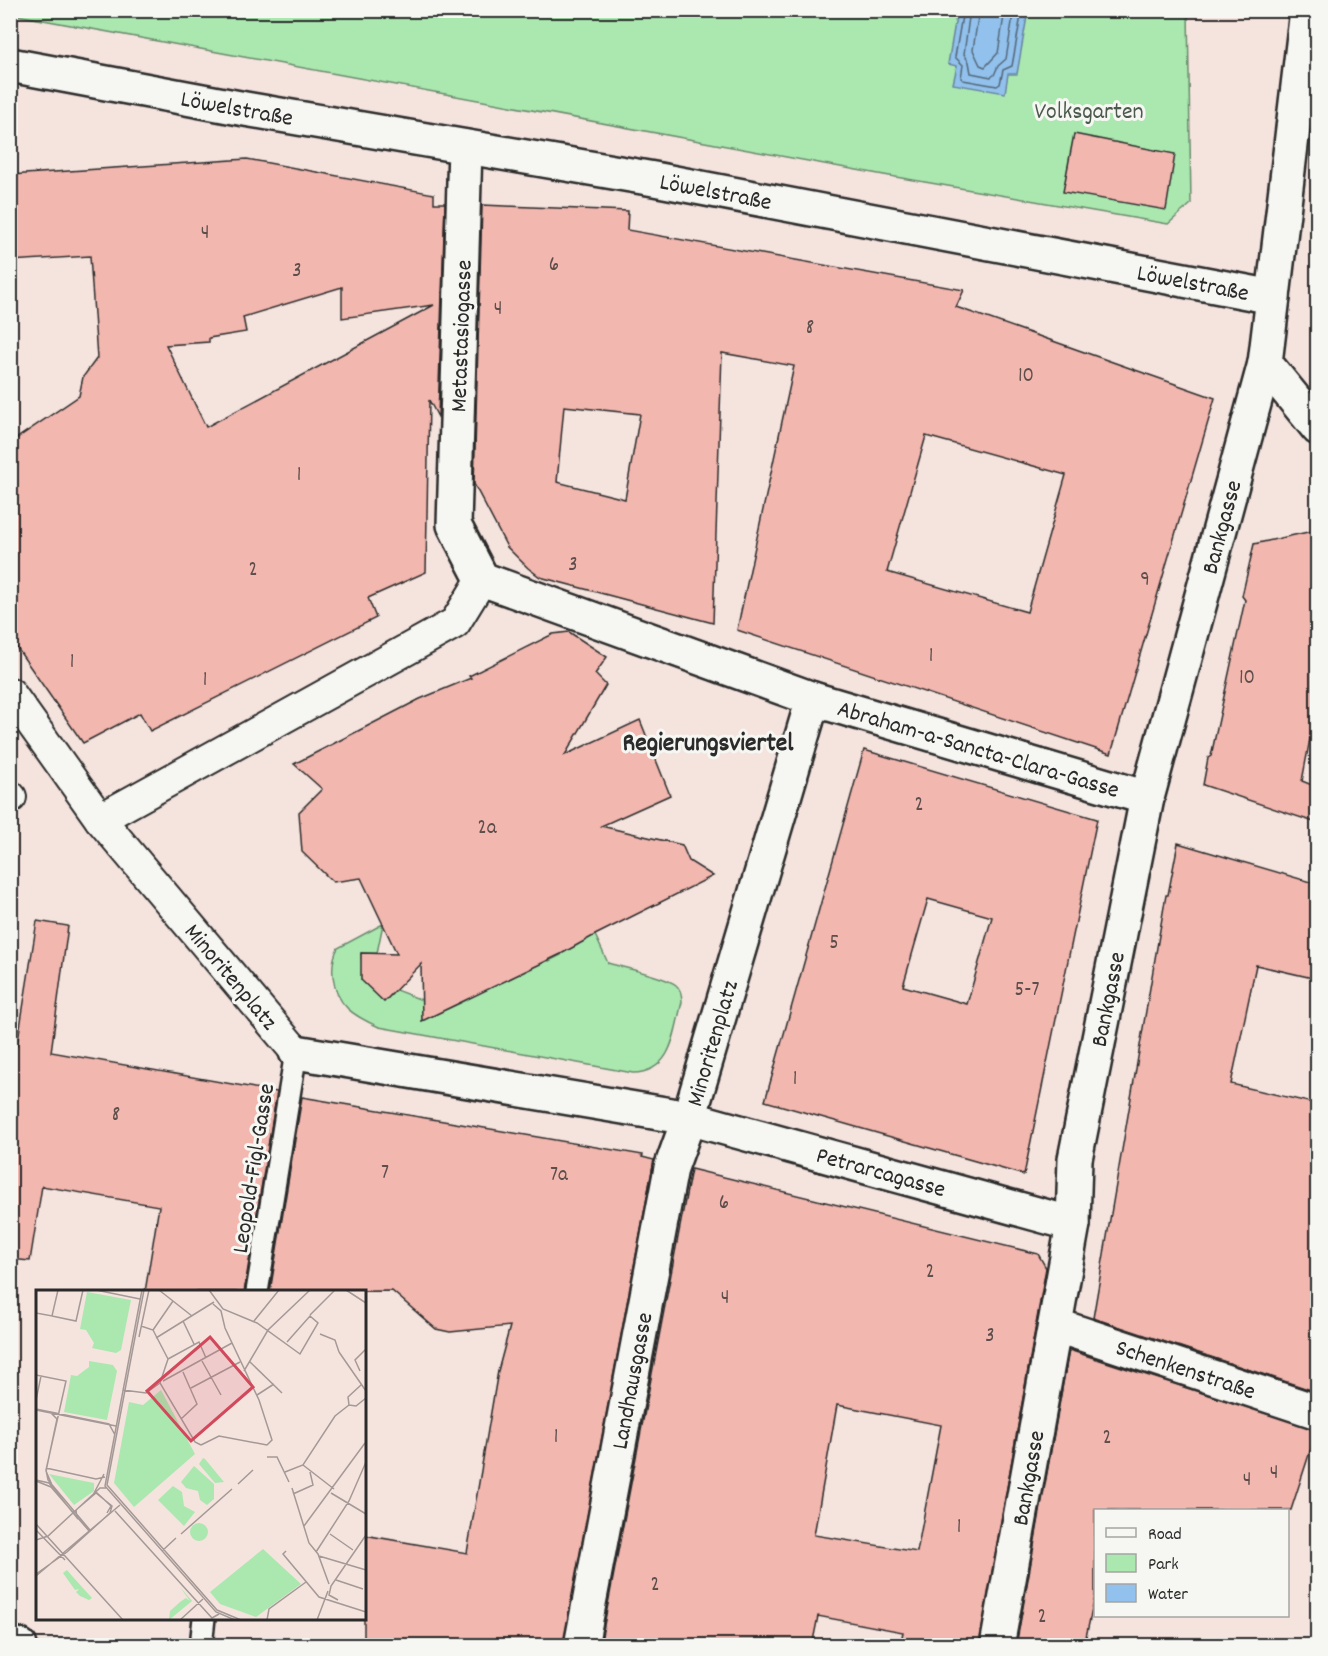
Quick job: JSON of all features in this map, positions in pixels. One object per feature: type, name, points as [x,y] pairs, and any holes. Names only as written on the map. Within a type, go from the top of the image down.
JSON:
[{"type":"street","points":[[1273,297],[1307,10]]},
{"type":"street","name":"Löwelstraße","points":[[10,65],[257,111],[654,179],[1273,297],[1266,363]]},
{"type":"street","name":"Metastasiogasse","points":[[465,147],[454,525],[482,579]]},
{"type":"street","points":[[1266,363],[1317,428]]},
{"type":"street","name":"Bankgasse","points":[[997,1646],[1073,1224],[1075,1159],[1147,798],[1266,363]]},
{"type":"street","points":[[100,819],[456,623],[482,579],[813,699]]},
{"type":"street","name":"Minoritenplatz","points":[[10,693],[100,819],[296,1052],[689,1118],[813,699]]},
{"type":"street","name":"Abraham-a-Sancta-Clara-Gasse","points":[[813,699],[1147,798]]},
{"type":"street","name":"Petrarcagasse","points":[[689,1118],[1073,1224]]},
{"type":"street","name":"Landhausgasse","points":[[581,1646],[672,1168],[689,1118]]},
{"type":"street","name":"Schenkenstraße","points":[[1055,1325],[1317,1412]]},
{"type":"street","points":[[10,1643],[20,1646]]},
{"type":"lane","name":"Leopold-Figl-Gasse","points":[[258,1290],[296,1052]]},
{"type":"lane","points":[[201,1646],[204,1620]]},
{"type":"green space","name":"Volksgarten","points":[[10,11],[1188,11],[1191,204],[1168,224],[884,175],[11,14]]},
{"type":"green space","points":[[383,924],[377,953],[361,953],[365,972],[384,1002],[396,990],[422,1000],[422,1017],[432,1016],[467,1000],[458,980],[493,963],[503,982],[513,977],[503,958],[539,941],[549,961],[561,955],[551,936],[595,935],[608,963],[663,978],[679,988],[682,1002],[670,1048],[656,1066],[646,1071],[633,1073],[379,1027],[354,1014],[342,1002],[335,986],[333,969],[338,948]]},
{"type":"water","points":[[957,11],[1028,11],[1017,74],[1008,74],[1005,93],[953,84],[957,66],[948,64]]},
{"type":"building","points":[[1074,134],[1175,154],[1166,210],[1063,192]]},
{"type":"building","points":[[247,159],[434,194],[434,203],[445,203],[438,417],[429,400],[426,572],[368,598],[376,618],[150,731],[140,713],[83,743],[10,638],[10,443],[79,396],[83,377],[97,358],[90,256],[10,261],[10,175]],"holes":[[[342,287],[342,318],[434,305],[206,427],[166,345],[209,342],[209,338],[246,332],[243,317]]]},
{"type":"building","points":[[482,205],[628,211],[627,230],[964,290],[956,307],[1215,398],[1111,754],[737,630],[794,366],[722,353],[713,623],[540,577],[507,547],[474,484]],"holes":[[[564,406],[640,414],[625,499],[557,482]],[[926,436],[1066,475],[1027,612],[887,572]]]},
{"type":"building","points":[[1317,530],[1317,702],[1302,781],[1317,787],[1317,823],[1203,785],[1245,600],[1242,596],[1254,544]]},
{"type":"building","points":[[569,632],[607,657],[595,674],[606,685],[565,755],[640,720],[670,795],[601,826],[682,845],[689,861],[713,876],[561,954],[422,1021],[421,964],[384,1002],[361,980],[361,953],[397,954],[361,878],[333,882],[302,852],[299,812],[322,789],[294,764],[420,699],[471,678],[469,676],[553,634]]},
{"type":"building","points":[[864,750],[1097,819],[1024,1175],[765,1101]],"holes":[[[928,899],[992,917],[967,1004],[903,986]]]},
{"type":"building","points":[[1178,843],[1317,884],[1317,979],[1256,965],[1231,1084],[1317,1104],[1317,1392],[1093,1318],[1166,895],[1168,895]]},
{"type":"building","points":[[37,921],[68,926],[51,1052],[277,1092],[244,1290],[145,1290],[159,1206],[42,1186],[30,1261],[10,1259],[10,1045],[17,1046]]},
{"type":"building","points":[[302,1097],[643,1155],[642,1157],[654,1160],[563,1646],[364,1646],[366,1535],[467,1553],[498,1371],[510,1326],[450,1332],[436,1329],[392,1291],[270,1290]]},
{"type":"building","points":[[691,1169],[1038,1254],[1046,1268],[979,1646],[900,1646],[903,1632],[818,1616],[812,1646],[600,1646]],"holes":[[[837,1405],[941,1425],[917,1552],[814,1535]]]},
{"type":"building","points":[[1069,1350],[1317,1430],[1291,1510],[1094,1509],[1094,1601],[1084,1646],[1016,1646]]},
{"type":"district","name":"Regierungsviertel","points":[[708,741]]}]
